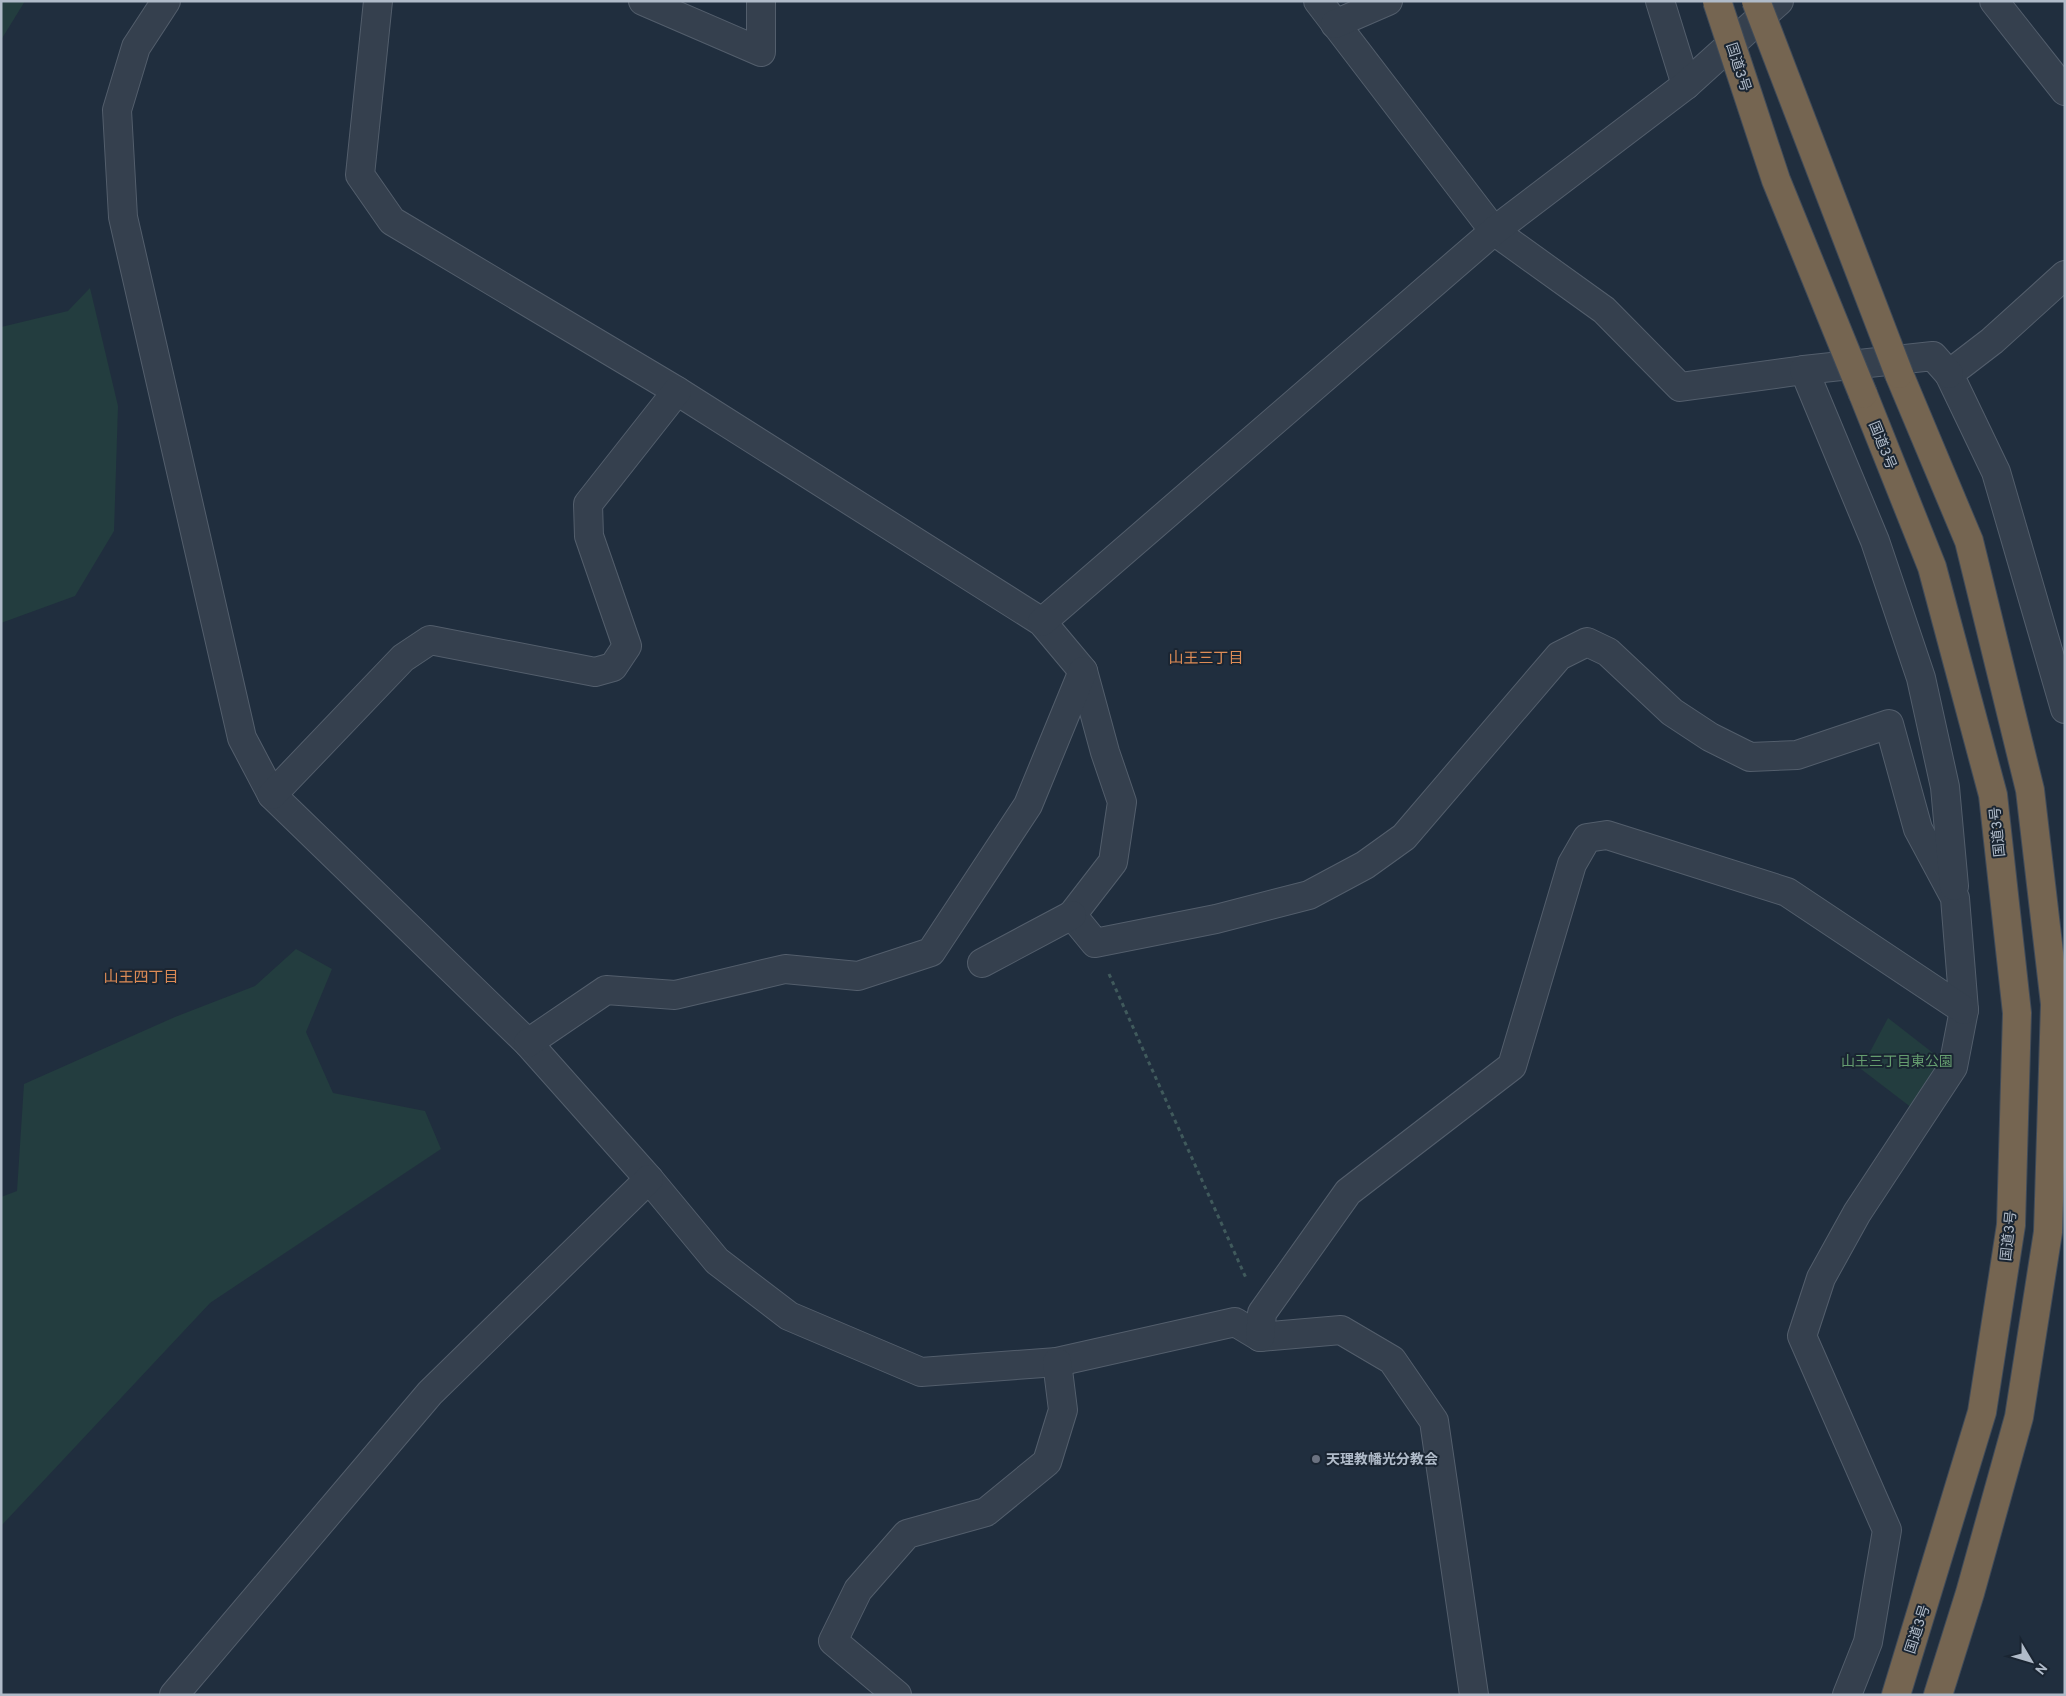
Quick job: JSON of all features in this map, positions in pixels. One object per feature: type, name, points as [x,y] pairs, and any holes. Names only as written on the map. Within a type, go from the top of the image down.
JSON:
[{"type":"highway","name":"国道3号","points":[[1718,1],[1776,180],[1932,568],[1993,796],[2017,1013],[2011,1225],[1982,1412],[1932,1582],[1896,1695]]},
{"type":"highway","points":[[1756,1],[1899,374],[1966,532],[1972,551],[2030,790],[2055,1004],[2048,1232],[2019,1417],[1970,1593],[1938,1695]]},
{"type":"street","points":[[166,1],[136,47],[117,110],[122,217],[242,738],[272,795],[528,1043],[649,1179],[717,1261],[789,1316],[921,1372],[1057,1362],[1235,1322],[1341,1330],[1392,1360],[1434,1421],[1474,1695]]},
{"type":"street","points":[[378,1],[360,175],[392,221],[677,391],[1042,622],[1083,671],[1105,752],[1122,802],[1113,862],[1072,915],[982,963]]},
{"type":"street","points":[[643,1],[761,52],[761,1]]},
{"type":"street","points":[[1318,1],[1494,231],[1604,310],[1680,388],[1804,370],[1933,356],[1949,374],[1996,472],[2065,709]]},
{"type":"street","points":[[1335,24],[1388,1]]},
{"type":"street","points":[[1660,1],[1686,85]]},
{"type":"street","points":[[1042,622],[1494,231],[1686,85],[1779,1]]},
{"type":"street","points":[[1994,1],[2065,91]]},
{"type":"street","points":[[1949,374],[1992,341],[2065,275]]},
{"type":"street","points":[[1804,370],[1875,541],[1921,678],[1945,787],[1964,1010],[1953,1067],[1853,1221],[1821,1278],[1802,1336],[1887,1530],[1868,1642],[1847,1695]]},
{"type":"street","points":[[272,795],[403,658],[430,640],[595,672],[613,667],[627,646],[590,536],[588,504],[677,391]]},
{"type":"street","points":[[1072,915],[1095,943],[1216,919],[1309,895],[1365,865],[1404,837],[1559,656],[1587,642],[1608,652],[1672,712],[1710,737],[1750,757],[1797,755],[1889,724],[1918,829],[1954,898]]},
{"type":"street","points":[[528,1043],[606,990],[675,995],[785,970],[858,976],[931,952],[1028,806],[1083,671]]},
{"type":"street","points":[[1261,1325],[1348,1192],[1512,1066],[1572,864],[1587,838],[1607,835],[1787,892],[1964,1010]]},
{"type":"street","points":[[174,1695],[430,1393],[649,1179]]},
{"type":"street","points":[[897,1695],[833,1641],[858,1590],[907,1534],[986,1512],[1047,1462],[1063,1410],[1057,1362]]},
{"type":"path","points":[[1095,943],[1261,1325]]},
{"type":"green space","points":[[1,1],[25,1],[1,40]]},
{"type":"green space","points":[[90,288],[118,406],[114,531],[75,596],[1,623],[1,327],[68,311]]},
{"type":"green space","points":[[296,949],[332,969],[306,1032],[333,1093],[425,1111],[441,1149],[210,1303],[1,1526],[1,1197],[17,1191],[24,1084],[175,1017],[255,986]]},
{"type":"green space","name":"山王三丁目東公園","points":[[1888,1018],[1942,1060],[1912,1108],[1861,1069]]},
{"type":"place","name":"天理教幡光分教会","points":[[1316,1459]]},
{"type":"district","name":"山王三丁目","points":[[1206,658]]},
{"type":"district","name":"山王四丁目","points":[[141,977]]}]
